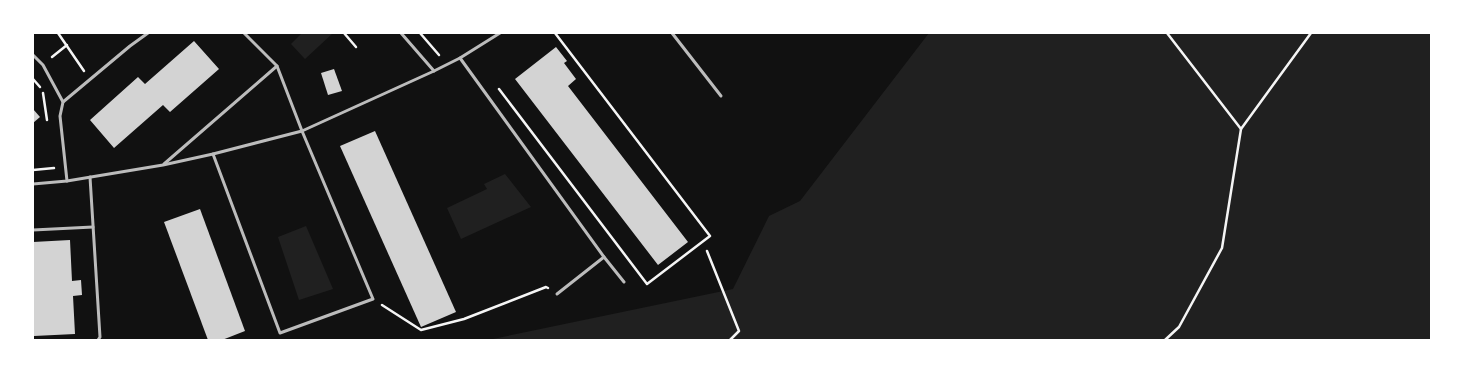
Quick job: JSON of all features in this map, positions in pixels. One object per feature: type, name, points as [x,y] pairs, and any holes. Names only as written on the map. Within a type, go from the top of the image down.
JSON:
[{"type":"lane","points":[[67,181],[60,116],[63,102],[130,46],[148,33]]},
{"type":"lane","points":[[213,154],[280,333],[373,299],[302,131],[277,66],[244,33]]},
{"type":"lane","points":[[401,33],[434,71]]},
{"type":"lane","points":[[33,184],[90,178],[163,165],[302,131],[434,71],[460,58],[500,33]]},
{"type":"lane","points":[[672,33],[721,96]]},
{"type":"lane","points":[[33,54],[42,65],[63,102]]},
{"type":"lane","points":[[460,58],[604,257],[624,282]]},
{"type":"lane","points":[[163,165],[277,66]]},
{"type":"lane","points":[[90,178],[100,337],[98,340]]},
{"type":"lane","points":[[33,230],[93,227]]},
{"type":"lane","points":[[556,294],[604,257]]},
{"type":"path","points":[[58,33],[89,80]]},
{"type":"path","points":[[344,33],[356,48]]},
{"type":"path","points":[[420,33],[448,64]]},
{"type":"path","points":[[488,96],[499,89],[647,284],[710,236],[555,33]]},
{"type":"path","points":[[1167,33],[1241,129]]},
{"type":"path","points":[[1165,340],[1179,327],[1222,248],[1241,129],[1311,33]]},
{"type":"path","points":[[33,79],[43,91],[47,122]]},
{"type":"path","points":[[52,161],[53,168]]},
{"type":"path","points":[[33,170],[66,167]]},
{"type":"path","points":[[707,251],[739,331],[730,340]]},
{"type":"path","points":[[373,299],[421,330],[464,319],[546,287],[556,294]]},
{"type":"shaded area","points":[[302,33],[333,33],[305,59],[291,44]]},
{"type":"shaded area","points":[[929,33],[1431,33],[1431,340],[488,340],[733,289],[769,216],[800,201]]},
{"type":"shaded area","points":[[505,174],[531,207],[461,239],[447,208],[487,189],[484,184]]},
{"type":"shaded area","points":[[306,226],[333,289],[299,300],[278,237]]},
{"type":"building","points":[[194,41],[219,69],[170,112],[163,105],[114,148],[90,120],[138,77],[145,84]]},
{"type":"building","points":[[556,47],[567,61],[564,63],[576,79],[568,86],[688,242],[658,265],[515,79]]},
{"type":"building","points":[[334,69],[342,91],[328,95],[321,73]]},
{"type":"building","points":[[33,109],[40,117],[33,123]]},
{"type":"building","points":[[375,131],[456,312],[421,327],[340,146]]},
{"type":"building","points":[[200,209],[245,331],[222,340],[208,340],[164,222]]},
{"type":"building","points":[[70,240],[72,281],[81,280],[82,295],[73,296],[75,334],[34,336],[33,242]]}]
